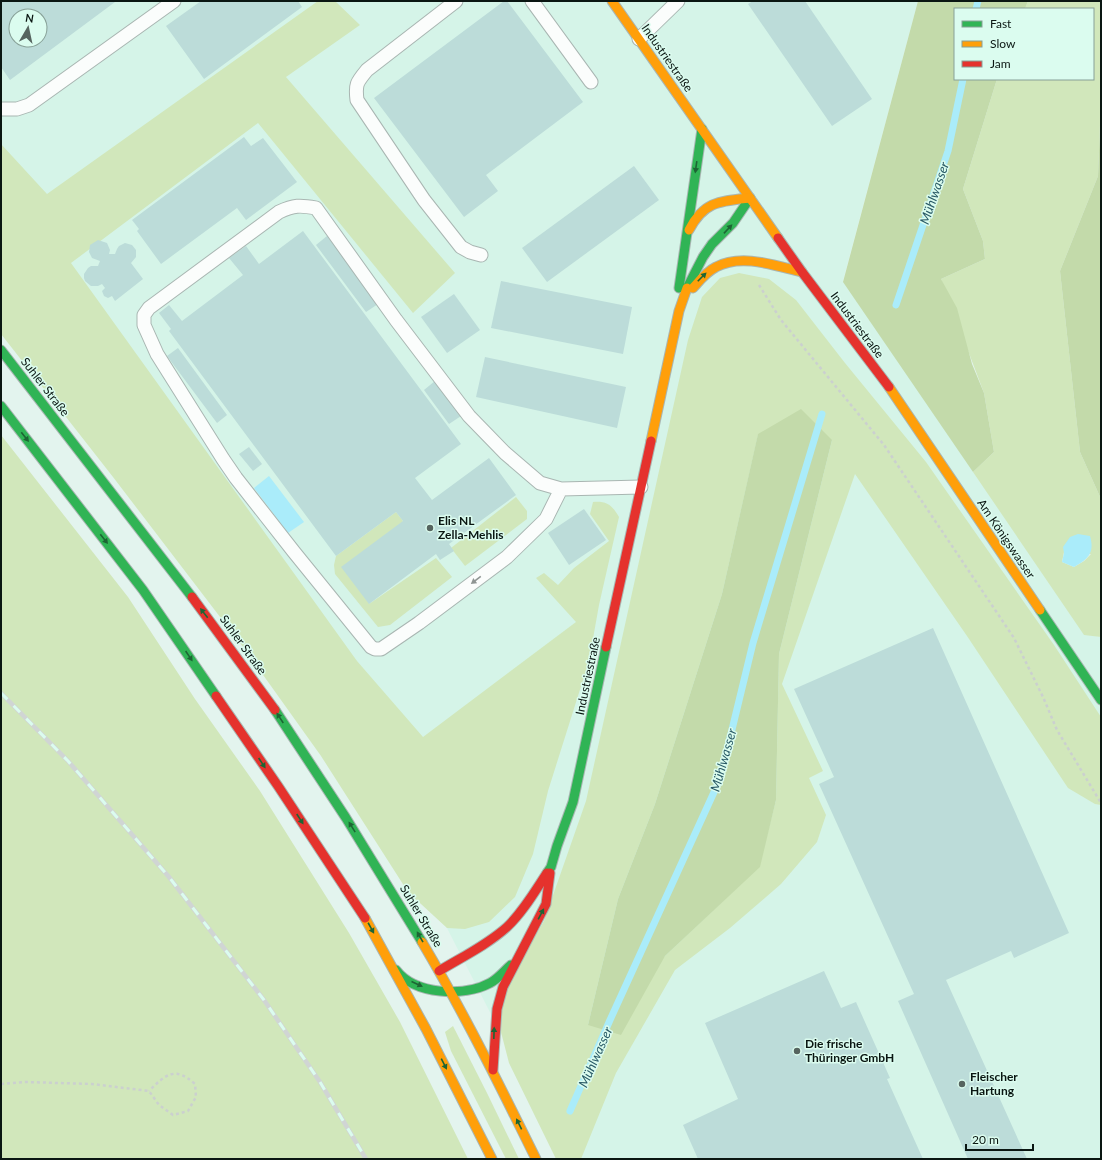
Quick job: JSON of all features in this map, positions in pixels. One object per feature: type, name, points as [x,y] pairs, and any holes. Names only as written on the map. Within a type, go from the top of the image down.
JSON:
[{"type":"street","name":"Industriestraße","points":[[612,1],[802,272],[892,391]]},
{"type":"street","name":"Industriestraße","points":[[673,336],[702,129]]},
{"type":"street","name":"Industriestraße","points":[[687,234],[694,219],[706,206],[715,203],[750,198]]},
{"type":"street","name":"Industriestraße","points":[[439,971],[486,943],[507,927],[521,912],[551,867],[573,802],[673,336],[684,293],[696,268],[709,248],[739,216],[750,198]]},
{"type":"street","name":"Industriestraße","points":[[673,336],[689,294],[702,276],[723,263],[746,260],[802,272]]},
{"type":"street","name":"Suhler Straße","points":[[1,350],[208,617],[276,712],[354,831],[439,971],[493,1072],[536,1159]]},
{"type":"street","name":"Am Königswasser","points":[[892,391],[1101,700]]},
{"type":"street","points":[[1,406],[143,590],[278,786],[366,921],[388,959],[426,1029],[492,1159]]},
{"type":"street","points":[[493,1072],[494,1028],[503,987],[515,961],[546,904],[551,867]]},
{"type":"street","points":[[388,959],[401,977],[431,994],[440,992],[468,992],[490,983],[515,961]]},
{"type":"street","points":[[431,994],[439,971]]},
{"type":"street","points":[[426,1029],[428,1014]]},
{"type":"lane","points":[[1,109],[17,109],[29,105],[174,1]]},
{"type":"lane","points":[[456,1],[367,70],[357,81],[356,90],[357,100],[424,200],[461,247],[470,252],[481,255]]},
{"type":"lane","points":[[532,1],[591,82]]},
{"type":"lane","points":[[639,39],[678,1]]},
{"type":"lane","points":[[561,489],[546,519],[507,557],[420,623],[381,649],[375,649],[294,552],[236,478],[157,354],[144,325],[144,315],[148,308],[279,212],[292,206],[316,208],[396,320],[470,416],[505,453],[540,483],[561,489],[641,487]]},
{"type":"path","points":[[755,280],[781,320],[884,445],[1014,638],[1044,697],[1057,730],[1101,803]]},
{"type":"path","points":[[1,1084],[26,1082],[92,1084],[149,1091],[159,1105],[173,1115],[188,1111],[196,1097],[195,1084],[186,1076],[171,1074],[160,1080],[149,1091]]},
{"type":"shaded area","points":[[1,1],[918,1],[843,281],[1084,634],[1101,637],[1101,1159],[565,1159],[262,566],[1,216]]},
{"type":"green space","points":[[318,1],[335,1],[360,25],[286,77],[455,273],[413,313],[258,123],[71,263],[357,661],[423,737],[576,622],[536,578],[544,573],[558,585],[574,568],[609,541],[590,514],[593,502],[606,503],[614,509],[619,517],[599,605],[589,661],[548,791],[533,854],[515,897],[489,922],[465,929],[447,928],[408,892],[321,756],[243,647],[1,334],[1,144],[47,194]]},
{"type":"green space","points":[[918,1],[1028,1],[1025,8],[954,8],[954,80],[997,80],[963,189],[983,241],[985,259],[941,279],[957,308],[972,364],[984,393],[994,452],[973,472],[843,282]]},
{"type":"green space","points":[[1028,1],[1101,1],[1101,99],[1098,176],[1060,271],[1080,452],[1101,499],[1101,637],[1084,635],[973,472],[994,452],[984,393],[941,279],[985,259],[983,241],[963,189],[997,80],[1094,80],[1094,8],[1025,8]],"holes":[[[1064,552],[1091,554],[1084,561],[1074,567],[1062,562]]]},
{"type":"green space","points":[[1101,99],[1101,499],[1080,452],[1060,271],[1098,176]]},
{"type":"green space","points":[[739,273],[769,279],[796,300],[845,363],[926,462],[1054,645],[1101,717],[1101,805],[1095,804],[1068,788],[967,636],[855,474],[782,684],[823,771],[809,778],[826,815],[817,842],[781,884],[730,928],[675,970],[616,1073],[581,1159],[556,1159],[509,1063],[501,1032],[503,992],[544,921],[586,801],[688,340],[702,297],[720,278]],"holes":[[[758,435],[832,440],[779,654],[776,800],[759,867],[665,956],[588,1025],[618,899],[655,804],[722,594]]]},
{"type":"green space","points":[[801,409],[832,440],[779,654],[776,800],[760,867],[665,956],[621,1035],[588,1025],[618,899],[655,804],[722,594],[758,434]]},
{"type":"green space","points":[[1,435],[128,597],[195,699],[260,791],[349,933],[400,1022],[468,1159],[1,1159]]},
{"type":"green space","points":[[516,497],[527,511],[527,519],[465,566],[451,548]]},
{"type":"green space","points":[[396,512],[403,521],[369,604],[436,558],[452,577],[390,625],[378,627],[335,574],[334,565],[336,556]]},
{"type":"green space","points":[[453,1026],[519,1159],[506,1159],[451,1051],[445,1032]]},
{"type":"water","points":[[269,476],[304,522],[288,533],[254,488]]},
{"type":"water","points":[[1078,534],[1090,536],[1092,547],[1087,558],[1074,567],[1062,562],[1064,553],[1063,547],[1070,537]]},
{"type":"building","points":[[1,1],[115,2],[10,80],[1,67]]},
{"type":"building","points":[[201,1],[298,1],[302,7],[204,79],[166,26]]},
{"type":"building","points":[[504,1],[507,1],[583,102],[486,175],[498,191],[464,217],[374,98]]},
{"type":"building","points":[[753,1],[805,1],[872,99],[832,126],[748,4]]},
{"type":"building","points":[[244,137],[251,146],[263,138],[297,182],[246,220],[237,208],[161,264],[137,231],[139,229],[132,220]]},
{"type":"building","points":[[634,166],[659,200],[547,282],[522,248]]},
{"type":"building","points":[[303,231],[461,444],[415,478],[432,500],[489,458],[516,495],[449,544],[454,551],[440,560],[436,554],[369,604],[341,567],[403,521],[396,512],[336,556],[169,331],[171,329],[159,313],[169,305],[182,321],[243,275],[229,258],[246,246],[259,264]]},
{"type":"building","points":[[327,236],[378,304],[366,312],[316,245]]},
{"type":"building","points":[[98,240],[107,243],[110,250],[109,254],[115,254],[119,246],[125,243],[132,245],[136,250],[136,257],[131,263],[143,279],[115,301],[112,296],[108,298],[104,296],[102,291],[105,288],[102,284],[98,286],[91,286],[85,281],[84,278],[84,274],[88,268],[91,266],[98,266],[100,261],[92,258],[89,252],[90,245]]},
{"type":"building","points":[[501,281],[632,307],[623,354],[491,328]]},
{"type":"building","points":[[454,294],[480,330],[447,353],[421,317]]},
{"type":"building","points":[[178,348],[227,415],[217,423],[167,356]]},
{"type":"building","points":[[485,357],[626,387],[617,428],[476,397]]},
{"type":"building","points":[[435,381],[461,416],[449,424],[424,390]]},
{"type":"building","points":[[249,447],[262,464],[253,471],[239,454]]},
{"type":"building","points":[[584,509],[606,540],[569,565],[548,533]]},
{"type":"building","points":[[933,628],[1069,933],[1014,958],[1011,951],[946,980],[1027,1159],[968,1159],[898,1001],[914,994],[819,784],[834,777],[794,689]]},
{"type":"building","name":"Die frische Thüringer GmbH","points":[[824,971],[841,1008],[856,1002],[890,1078],[887,1079],[923,1159],[698,1159],[683,1125],[738,1099],[705,1023]]},
{"type":"waterway","name":"Mühlwasser","points":[[976,8],[978,1]]},
{"type":"waterway","name":"Mühlwasser","points":[[896,305],[948,151],[963,80]]},
{"type":"waterway","name":"Mühlwasser","points":[[570,1111],[720,779],[753,643],[822,414]]},
{"type":"railway","points":[[1,693],[68,761],[169,877],[264,1000],[320,1082],[366,1159]]},
{"type":"traffic: fast","points":[[679,288],[702,129]]},
{"type":"traffic: fast","points":[[687,288],[703,257],[712,244],[733,223],[750,198]]},
{"type":"traffic: fast","points":[[1,350],[192,597]]},
{"type":"traffic: fast","points":[[1,406],[143,590],[216,696]]},
{"type":"traffic: fast","points":[[1040,610],[1101,700]]},
{"type":"traffic: fast","points":[[547,873],[551,867],[573,802],[606,647]]},
{"type":"traffic: fast","points":[[275,710],[346,818],[422,942]]},
{"type":"traffic: fast","points":[[396,970],[404,978],[415,985],[427,989],[454,992],[467,990],[490,983],[511,965]]},
{"type":"traffic: slow","points":[[612,1],[778,238]]},
{"type":"traffic: slow","points":[[689,230],[701,213],[714,204],[730,200],[750,198]]},
{"type":"traffic: slow","points":[[693,288],[703,276],[712,269],[726,263],[737,261],[759,262],[802,272]]},
{"type":"traffic: slow","points":[[651,441],[679,311],[687,288]]},
{"type":"traffic: slow","points":[[889,387],[1040,610]]},
{"type":"traffic: slow","points":[[365,918],[426,1029],[492,1159]]},
{"type":"traffic: slow","points":[[422,942],[467,1023],[536,1159]]},
{"type":"traffic: jam","points":[[778,238],[889,387]]},
{"type":"traffic: jam","points":[[606,647],[651,441]]},
{"type":"traffic: jam","points":[[192,597],[275,710]]},
{"type":"traffic: jam","points":[[216,696],[278,786],[365,918]]},
{"type":"traffic: jam","points":[[439,971],[483,945],[507,927],[524,908],[547,873]]},
{"type":"traffic: jam","points":[[493,1070],[497,1009],[503,987],[546,904],[550,873]]},
{"type":"place","name":"Elis NL Zella-Mehlis","points":[[430,528]]},
{"type":"place","name":"Die frische Thüringer GmbH","points":[[797,1051]]},
{"type":"place","name":"Fleischer Hartung","points":[[962,1084]]}]
